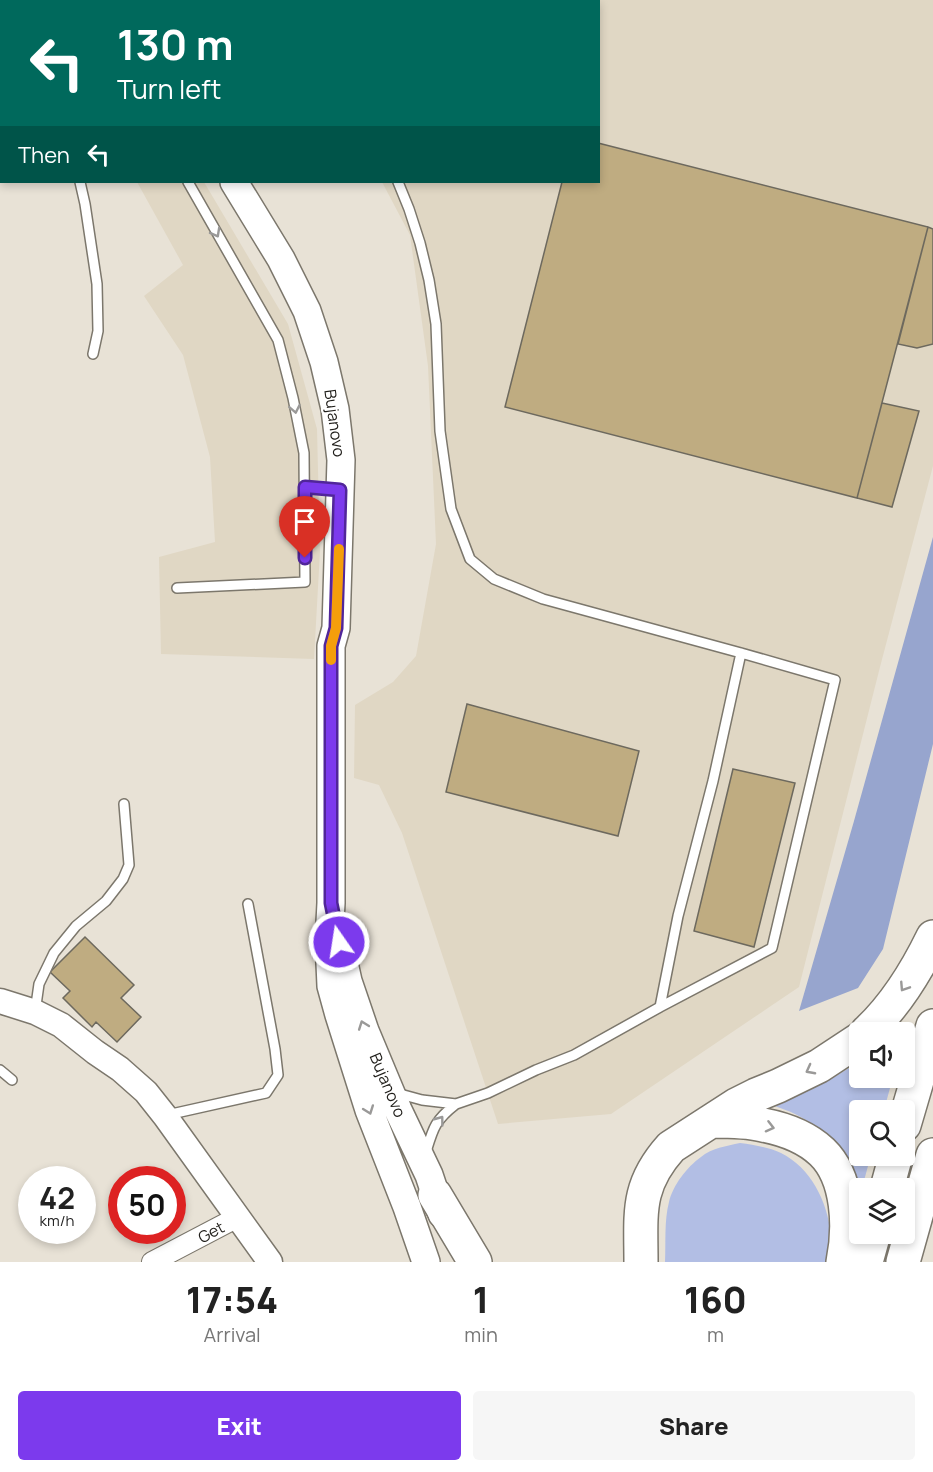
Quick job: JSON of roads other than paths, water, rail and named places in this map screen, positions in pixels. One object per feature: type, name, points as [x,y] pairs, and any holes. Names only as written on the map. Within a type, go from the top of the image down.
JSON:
[{"type":"highway","points":[[877,1022],[897,998],[920,964],[933,937]]},
{"type":"highway","points":[[911,1100],[933,1026]]},
{"type":"highway","points":[[640,1262],[640,1210],[646,1187],[656,1165],[671,1147],[736,1105],[819,1066],[849,1046]]},
{"type":"highway","points":[[712,1121],[763,1124],[803,1139],[822,1152],[833,1167],[843,1192],[847,1227],[843,1262]]},
{"type":"highway","points":[[903,1262],[933,1155]]},
{"type":"highway","points":[[432,1185],[475,1262]]},
{"type":"highway","points":[[866,1262],[871,1244]]},
{"type":"main road","name":"Bujanovo","points":[[235,183],[281,259],[308,311],[324,362],[335,409],[341,460],[336,628],[331,646],[329,941],[331,986],[369,1110],[426,1262]]},
{"type":"main road","name":"Bujanovo","points":[[331,903],[348,981],[365,1031],[432,1185],[459,1262]]},
{"type":"street","points":[[0,1001],[35,1012],[61,1024],[146,1092],[270,1262]]},
{"type":"street","name":"Get","points":[[152,1262],[238,1218]]},
{"type":"lane","points":[[80,183],[97,284],[98,331],[93,354]]},
{"type":"lane","points":[[177,588],[305,582],[303,453],[293,398],[278,340],[189,183]]},
{"type":"lane","points":[[398,183],[413,220],[429,280],[436,324],[440,431],[451,509],[470,559],[494,579],[543,599],[835,681],[772,948],[574,1055],[488,1093],[456,1104],[442,1115],[432,1131],[424,1157],[432,1185]]},
{"type":"lane","points":[[305,487],[340,490]]},
{"type":"lane","points":[[660,1007],[678,916],[713,781],[741,653]]},
{"type":"lane","points":[[35,1012],[39,984],[54,954],[76,926],[106,901],[123,879],[129,865],[124,804]]},
{"type":"lane","points":[[165,1116],[266,1093],[278,1075],[249,904]]},
{"type":"lane","points":[[381,1068],[400,1094],[422,1100],[456,1104]]},
{"type":"lane","points":[[0,1070],[12,1080]]}]
